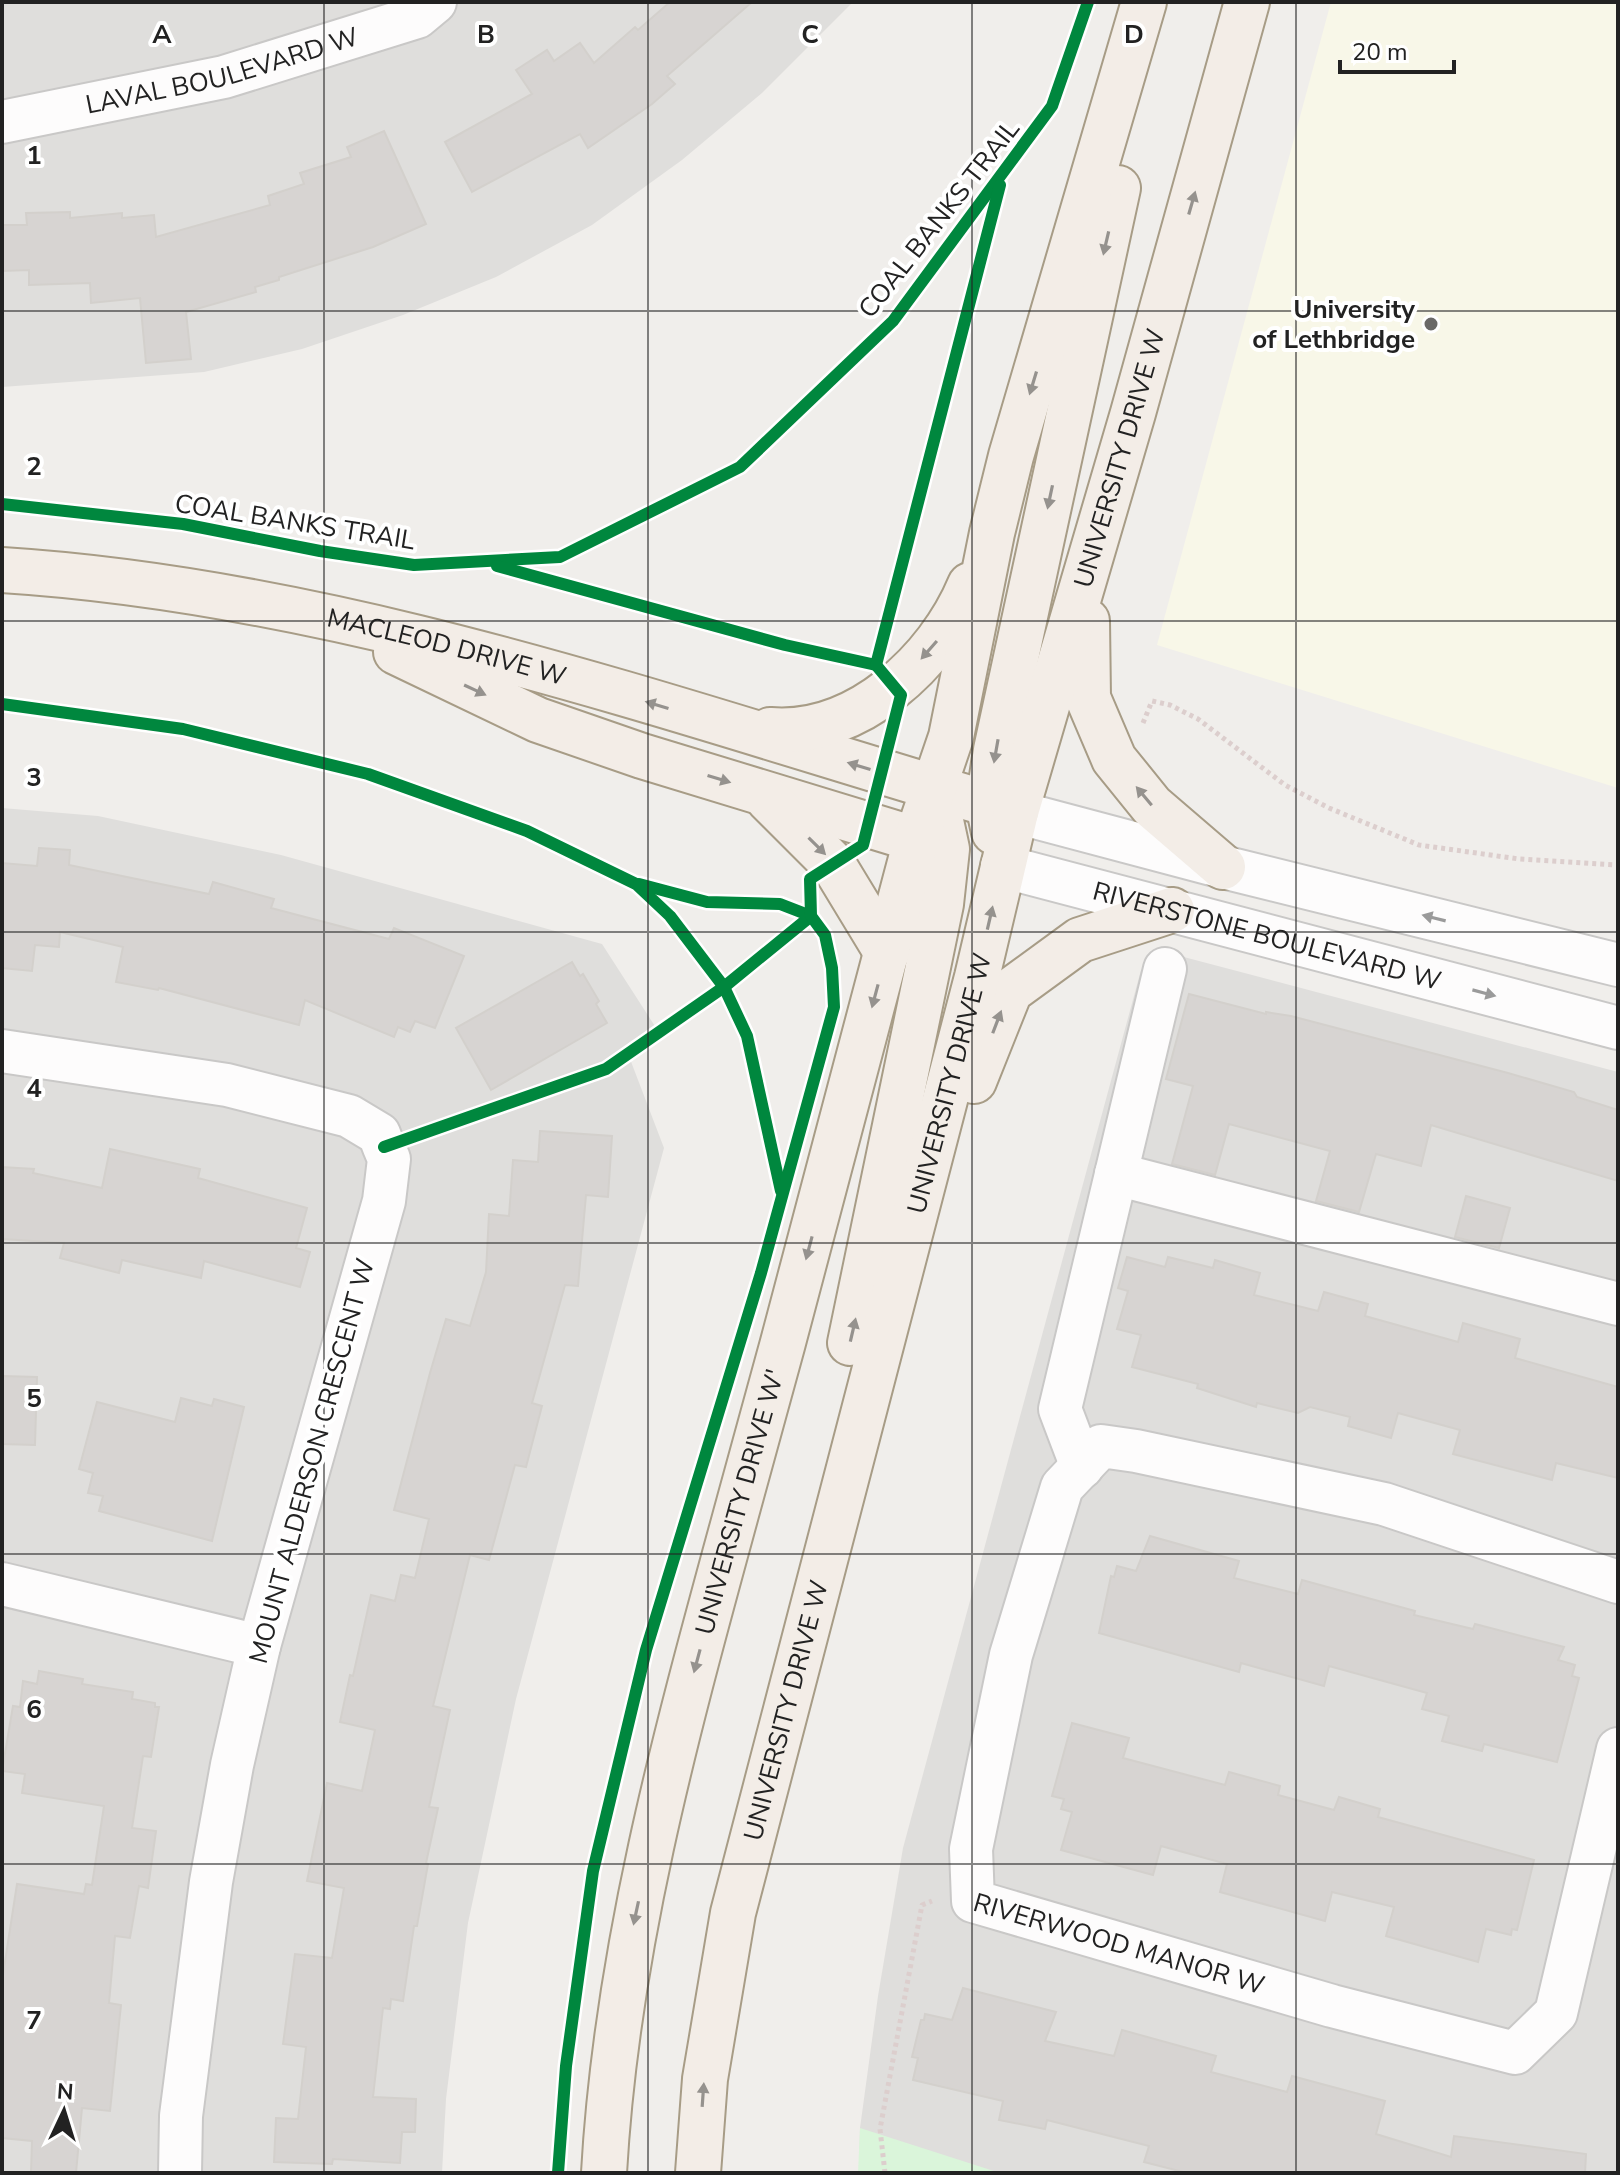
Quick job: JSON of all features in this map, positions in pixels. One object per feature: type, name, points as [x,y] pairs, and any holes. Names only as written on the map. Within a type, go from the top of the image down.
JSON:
[{"type":"main road","points":[[798,1655],[816,1489],[874,1237],[941,904],[932,844],[934,788],[951,737],[992,533],[1011,456],[1144,2]]},
{"type":"main road","points":[[934,788],[1002,808],[1022,626],[1144,75],[1156,2]]},
{"type":"main road","name":"UNIVERSITY DRIVE W","points":[[698,2173],[705,2079],[733,1913],[977,977],[1002,866],[1002,808],[1088,561],[1133,413],[1247,2]]},
{"type":"main road","points":[[731,727],[789,732],[824,726],[884,694],[914,668],[942,635],[966,595],[992,533]]},
{"type":"main road","points":[[1088,561],[1088,698],[1114,759],[1152,806],[1223,867]]},
{"type":"main road","points":[[2,570],[138,583],[330,619]]},
{"type":"main road","name":"MACLEOD DRIVE W","points":[[330,619],[512,661],[934,788]]},
{"type":"main road","name":"MACLEOD DRIVE W","points":[[330,619],[538,720],[642,756],[932,844]]},
{"type":"main road","points":[[761,792],[833,864],[887,953]]},
{"type":"main road","name":"RIVERSTONE BOULEVARD W","points":[[932,844],[1002,866]]},
{"type":"main road","name":"UNIVERSITY DRIVE W'","points":[[604,2173],[608,2111],[634,1922],[676,1737],[887,953],[932,844]]},
{"type":"main road","points":[[876,1359],[961,1114],[1010,991],[1080,940],[1172,910]]},
{"type":"street","name":"LAVAL BOULEVARD W","points":[[2,122],[224,77],[417,17],[435,2]]},
{"type":"street","points":[[1002,808],[1223,867],[1618,965]]},
{"type":"street","name":"RIVERSTONE BOULEVARD W","points":[[1002,866],[1618,1028]]},
{"type":"street","points":[[1082,1467],[1060,1409],[1165,969]]},
{"type":"street","name":"MOUNT ALDERSON CRESCENT W","points":[[2,1051],[227,1085],[349,1116],[379,1134],[389,1159],[384,1201],[259,1646],[232,1765],[211,1882],[181,2116],[180,2173]]},
{"type":"street","points":[[1116,1174],[1618,1304]]},
{"type":"street","name":"RIVERWOOD MANOR W","points":[[1618,1582],[1384,1504],[1101,1446],[1062,1487],[1011,1655],[971,1849],[973,1901],[1332,2006],[1515,2053],[1556,2013],[1618,1749]]},
{"type":"street","points":[[2,1584],[259,1646]]},
{"type":"path","points":[[1140,731],[1152,701],[1170,705],[1198,719],[1285,785],[1329,808],[1433,848],[1489,856],[1618,865]]},
{"type":"path","points":[[885,2173],[880,2129],[922,1905],[972,1881]]},
{"type":"shaded area","points":[[2,2],[853,2],[762,93],[682,160],[592,225],[496,277],[403,315],[302,349],[204,372],[2,387]]},
{"type":"shaded area","name":"University of Lethbridge","points":[[1331,2],[1618,2],[1618,788],[1157,645]]},
{"type":"shaded area","points":[[2,808],[98,816],[281,855],[602,944],[660,1034],[630,1059],[664,1148],[516,1699],[468,1923],[446,2099],[442,2173],[2,2173]]},
{"type":"shaded area","points":[[1180,956],[1618,1072],[1618,2173],[859,2173],[860,2128],[903,1848],[1141,970]]},
{"type":"green space","points":[[860,2128],[1000,2173],[858,2173]]},
{"type":"building","points":[[670,2],[752,2],[667,76],[675,84],[652,104],[588,148],[580,134],[472,192],[445,142],[532,94],[516,70],[547,50],[554,61],[580,43],[594,63],[635,27],[638,30]]},
{"type":"building","points":[[384,131],[426,224],[373,247],[279,277],[279,280],[255,287],[256,292],[186,312],[191,359],[146,363],[140,298],[91,303],[90,283],[29,285],[29,270],[2,271],[2,225],[27,225],[26,213],[70,212],[70,218],[122,213],[122,218],[154,215],[156,237],[270,205],[268,196],[304,184],[300,173],[351,157],[347,147]]},
{"type":"building","points":[[39,848],[70,850],[69,865],[209,894],[213,882],[274,899],[271,908],[389,939],[394,928],[464,956],[435,1028],[415,1021],[410,1032],[398,1027],[394,1037],[305,1000],[299,1025],[159,988],[116,982],[123,947],[60,932],[59,947],[35,945],[32,971],[2,968],[2,863],[37,866]]},
{"type":"building","points":[[572,962],[599,1001],[596,1004],[607,1023],[491,1090],[456,1028]]},
{"type":"building","points":[[1189,994],[1266,1014],[1291,1016],[1508,1073],[1574,1092],[1577,1097],[1618,1110],[1618,1181],[1431,1125],[1421,1166],[1376,1154],[1359,1212],[1316,1201],[1330,1151],[1229,1124],[1215,1175],[1172,1164],[1193,1086],[1166,1079]]},
{"type":"building","points":[[540,1131],[612,1136],[608,1197],[586,1195],[578,1286],[565,1285],[532,1403],[542,1406],[526,1467],[515,1465],[489,1560],[470,1555],[433,1706],[450,1710],[429,1807],[438,1808],[417,1926],[414,1926],[403,2001],[391,1999],[390,2009],[383,2008],[373,2097],[416,2099],[415,2132],[402,2132],[400,2163],[333,2159],[332,2164],[274,2162],[276,2118],[298,2119],[306,2047],[283,2044],[295,1954],[332,1958],[344,1888],[307,1881],[327,1783],[362,1791],[375,1730],[340,1722],[350,1675],[353,1676],[371,1595],[395,1601],[401,1575],[415,1578],[429,1519],[394,1510],[430,1373],[446,1319],[470,1326],[486,1272],[489,1214],[509,1216],[513,1160],[538,1162]]},
{"type":"building","points":[[110,1149],[200,1169],[198,1178],[307,1208],[296,1248],[310,1252],[300,1287],[204,1261],[201,1278],[122,1260],[119,1273],[60,1258],[64,1243],[2,1239],[2,1167],[34,1169],[33,1173],[102,1188]]},
{"type":"building","points":[[1466,1196],[1510,1208],[1499,1248],[1455,1237]]},
{"type":"building","points":[[1127,1257],[1165,1267],[1168,1257],[1213,1268],[1215,1260],[1260,1273],[1254,1295],[1318,1311],[1324,1292],[1368,1304],[1365,1316],[1458,1342],[1463,1323],[1520,1339],[1515,1358],[1618,1387],[1618,1478],[1556,1463],[1552,1480],[1453,1454],[1460,1430],[1398,1413],[1391,1438],[1348,1426],[1350,1417],[1310,1407],[1298,1413],[1257,1403],[1256,1407],[1197,1388],[1198,1384],[1132,1367],[1141,1335],[1117,1329],[1128,1291],[1118,1288]]},
{"type":"building","points":[[2,1376],[37,1377],[35,1445],[2,1444]]},
{"type":"building","points":[[181,1398],[212,1406],[214,1399],[244,1407],[212,1541],[99,1511],[103,1496],[88,1493],[93,1473],[79,1469],[97,1402],[175,1422]]},
{"type":"building","points":[[1150,1536],[1239,1561],[1234,1578],[1298,1594],[1302,1580],[1415,1611],[1414,1615],[1473,1629],[1475,1624],[1564,1647],[1558,1660],[1575,1665],[1572,1676],[1579,1678],[1557,1762],[1484,1744],[1482,1751],[1442,1741],[1449,1716],[1422,1709],[1427,1693],[1329,1666],[1324,1686],[1241,1663],[1239,1672],[1099,1633],[1111,1576],[1114,1577],[1117,1566],[1136,1571]]},
{"type":"building","points":[[39,1671],[83,1679],[82,1684],[133,1692],[132,1699],[155,1703],[155,1707],[159,1707],[151,1757],[143,1756],[132,1828],[156,1831],[148,1888],[139,1886],[130,1938],[115,1936],[109,2003],[121,2005],[110,2111],[82,2108],[76,2173],[31,2173],[32,2141],[2,2138],[2,1981],[17,1884],[84,1894],[86,1884],[92,1885],[104,1806],[22,1793],[25,1774],[2,1771],[13,1706],[20,1707],[23,1681],[37,1684]]},
{"type":"building","points":[[1072,1723],[1129,1738],[1123,1758],[1225,1785],[1229,1772],[1280,1786],[1278,1795],[1334,1810],[1339,1797],[1380,1809],[1378,1817],[1534,1860],[1517,1930],[1512,1929],[1511,1935],[1486,1929],[1478,1962],[1386,1936],[1394,1907],[1332,1892],[1325,1921],[1220,1892],[1227,1864],[1161,1846],[1153,1875],[1061,1850],[1072,1812],[1061,1809],[1064,1799],[1052,1796]]},
{"type":"building","points":[[963,1988],[1056,2012],[1045,2041],[1114,2056],[1122,2030],[1216,2056],[1211,2072],[1287,2092],[1292,2076],[1385,2101],[1376,2134],[1451,2157],[1454,2136],[1586,2154],[1585,2173],[1187,2173],[1144,2162],[1149,2146],[1047,2120],[1045,2129],[999,2120],[1003,2101],[913,2080],[918,2058],[912,2057],[921,2020],[924,2020],[925,2014],[952,2020]]},
{"type":"cycle path","name":"COAL BANKS TRAIL","points":[[2,504],[183,524],[320,551],[414,565],[560,557],[740,467],[893,321],[1052,106],[1088,2]]},
{"type":"cycle path","name":"COAL BANKS TRAIL","points":[[497,566],[785,645],[876,665],[1000,185]]},
{"type":"cycle path","points":[[558,2173],[566,2066],[593,1871],[646,1650],[761,1273],[834,1007],[832,968],[825,935],[811,916],[810,879],[863,845],[901,695],[876,665]]},
{"type":"cycle path","points":[[2,704],[183,729],[368,774],[527,831],[636,884],[670,916],[724,987],[747,1036],[781,1191]]},
{"type":"cycle path","points":[[384,1147],[606,1069],[724,987],[811,916],[780,904],[707,902],[639,884]]},
{"type":"place","name":"University of Lethbridge","points":[[1431,324]]}]
